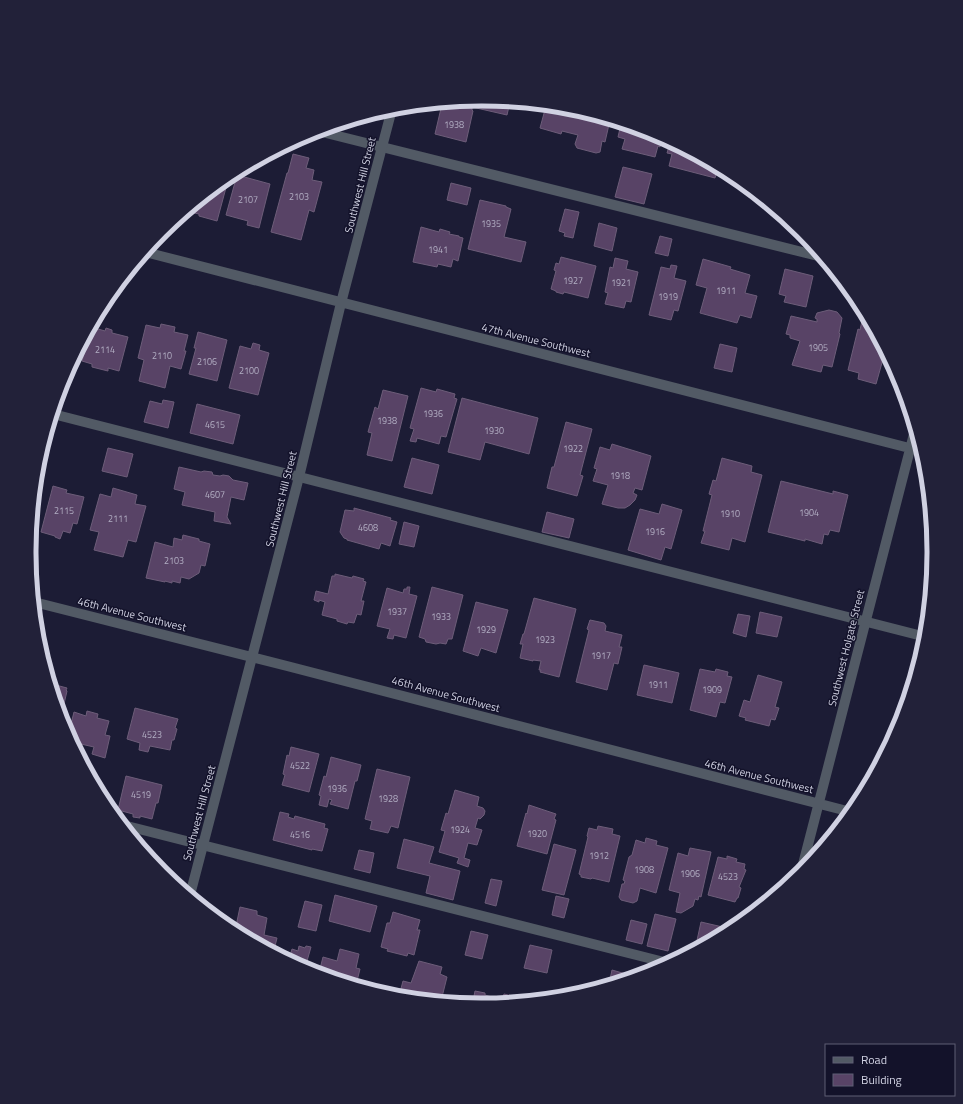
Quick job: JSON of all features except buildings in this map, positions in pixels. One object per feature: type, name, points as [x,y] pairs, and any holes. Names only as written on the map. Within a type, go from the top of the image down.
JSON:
[{"type":"street","name":"Southwest Hill Street","points":[[191,890],[299,477],[390,116]]},
{"type":"street","points":[[328,134],[813,255]]},
{"type":"street","name":"47th Avenue Southwest","points":[[151,254],[915,449]]},
{"type":"street","points":[[58,415],[919,636]]},
{"type":"street","name":"Southwest Holgate Street","points":[[804,859],[913,440]]},
{"type":"street","name":"46th Avenue Southwest","points":[[39,603],[844,810]]},
{"type":"street","points":[[131,827],[659,961]]}]
